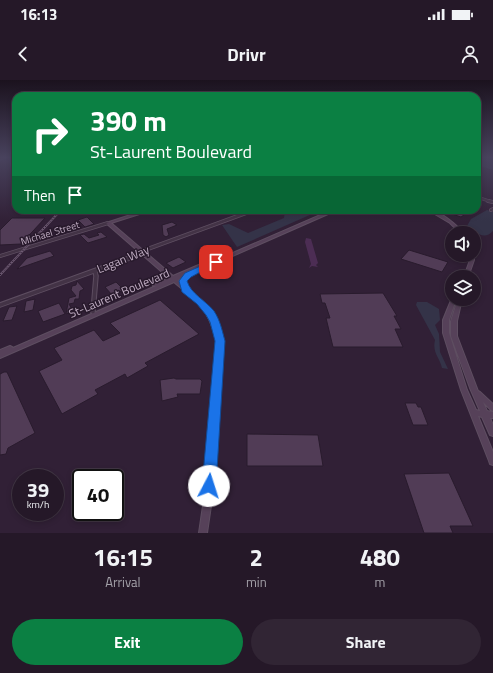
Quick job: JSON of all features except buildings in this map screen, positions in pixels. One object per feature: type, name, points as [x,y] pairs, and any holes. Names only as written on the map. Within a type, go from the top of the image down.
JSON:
[{"type":"main road","name":"Michael Street","points":[[108,223],[137,214]]},
{"type":"main road","name":"St-Laurent Boulevard","points":[[0,356],[321,214]]},
{"type":"main road","name":"St-Laurent Boulevard","points":[[308,220],[324,214]]},
{"type":"main road","points":[[437,214],[455,226]]},
{"type":"main road","points":[[108,223],[200,302],[210,313],[215,322],[220,341],[209,492],[202,533]]},
{"type":"main road","points":[[164,272],[187,274],[183,281],[185,290]]},
{"type":"main road","points":[[159,286],[164,278],[164,272]]},
{"type":"main road","points":[[159,286],[174,286],[185,290]]},
{"type":"main road","name":"St-Laurent Boulevard","points":[[0,352],[93,312],[159,286]]},
{"type":"main road","points":[[451,306],[446,320],[446,333],[449,346],[473,413],[493,461]]},
{"type":"main road","points":[[458,306],[454,321],[454,336],[473,388],[489,415],[493,433]]},
{"type":"main road","points":[[473,388],[493,408]]},
{"type":"main road","points":[[473,413],[489,415]]},
{"type":"street","points":[[481,198],[493,202]]},
{"type":"street","name":"Lagan Way","points":[[0,305],[243,214]]},
{"type":"street","name":"Michael Street","points":[[0,256],[108,223]]},
{"type":"street","points":[[93,312],[96,276],[94,271]]},
{"type":"shaded area","points":[[487,210],[493,212],[493,231],[490,234],[481,234],[481,226],[467,226],[471,219]]},
{"type":"shaded area","points":[[284,214],[312,214],[237,247],[222,225],[229,224],[248,233],[284,218]]},
{"type":"shaded area","points":[[306,238],[311,239],[318,263],[316,265],[318,267],[312,266],[309,268],[311,264],[305,242]]},
{"type":"shaded area","points":[[417,302],[427,302],[439,309],[440,320],[435,325],[439,334],[440,352],[448,369],[442,368],[435,352],[435,340],[416,305]]},
{"type":"railway","points":[[0,275],[57,214]]},
{"type":"route","points":[[209,486],[220,341],[215,322],[210,313],[200,302],[185,290],[183,281],[188,275],[216,262]]}]
